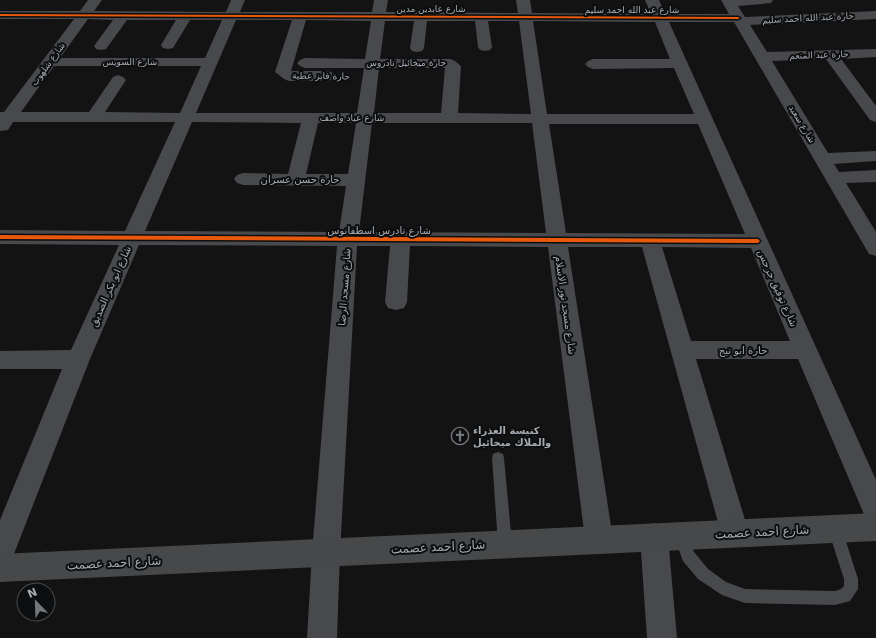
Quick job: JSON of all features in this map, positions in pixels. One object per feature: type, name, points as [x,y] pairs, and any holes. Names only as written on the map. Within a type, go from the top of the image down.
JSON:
[{"type":"main road","name":"شارع احمد عصمت","points":[[0,568],[876,527]]},
{"type":"street","name":"شارع شلهوب","points":[[3,121],[50,62],[95,0]]},
{"type":"street","points":[[728,1],[766,0]]},
{"type":"street","name":"شارع سعيد","points":[[728,1],[876,249]]},
{"type":"street","name":"شارع عابدين مدين","points":[[3,19],[84,15],[185,16],[234,8],[300,16],[380,8],[422,17],[446,11],[481,17],[524,9]]},
{"type":"street","name":"شارع ابو بكر الصديق","points":[[0,554],[78,359],[234,8]]},
{"type":"street","name":"شارع مسجد الرضا","points":[[322,638],[326,553],[348,238],[380,8]]},
{"type":"street","name":"شارع عبد الله احمد سليم","points":[[524,9],[656,9],[739,19]]},
{"type":"street","name":"شارع مسجد نور الاسلام","points":[[524,9],[599,539]]},
{"type":"street","name":"شارع توفيق جرجس","points":[[656,9],[876,510]]},
{"type":"street","points":[[866,12],[876,28]]},
{"type":"street","name":"حارة عبد الله احمد سليم","points":[[739,19],[866,12]]},
{"type":"street","points":[[101,46],[123,16]]},
{"type":"street","points":[[168,45],[185,16]]},
{"type":"street","name":"حارة فايز عطية","points":[[300,16],[283,71],[284,74],[289,76],[371,70]]},
{"type":"street","points":[[417,48],[422,17]]},
{"type":"street","points":[[481,17],[485,47]]},
{"type":"street","name":"حارة عبد المنعم","points":[[762,57],[876,53]]},
{"type":"street","points":[[830,54],[876,117]]},
{"type":"street","name":"شارع السويس","points":[[50,62],[210,62]]},
{"type":"street","name":"حارة ميخائيل تادروس","points":[[305,63],[371,70],[446,63],[452,65],[449,118]]},
{"type":"street","points":[[593,64],[679,63]]},
{"type":"street","points":[[94,118],[118,80]]},
{"type":"street","name":"شارع عياد واصف","points":[[3,121],[94,118],[704,119]]},
{"type":"street","points":[[296,179],[310,118]]},
{"type":"street","points":[[822,159],[876,156]]},
{"type":"street","points":[[834,178],[876,176]]},
{"type":"street","name":"حارة حسن عسران","points":[[243,179],[356,180]]},
{"type":"street","name":"شارع تادرس اسطفانوس","points":[[0,237],[758,241]]},
{"type":"street","points":[[396,302],[400,239]]},
{"type":"street","points":[[650,240],[734,533]]},
{"type":"street","name":"حارة ابو تيج","points":[[682,350],[805,350]]},
{"type":"street","points":[[0,360],[78,359]]},
{"type":"street","points":[[662,638],[667,536]]},
{"type":"lane","points":[[498,458],[505,544]]},
{"type":"lane","points":[[667,536],[688,556],[703,574],[722,588],[744,596],[835,598],[845,596],[851,589],[850,579],[835,528]]},
{"type":"cycle path","points":[[0,15],[738,18]]},
{"type":"cycle path","points":[[0,237],[758,241]]},
{"type":"place","name":"كنيسة العذراء والملاك ميخائيل","points":[[460,436]]}]
